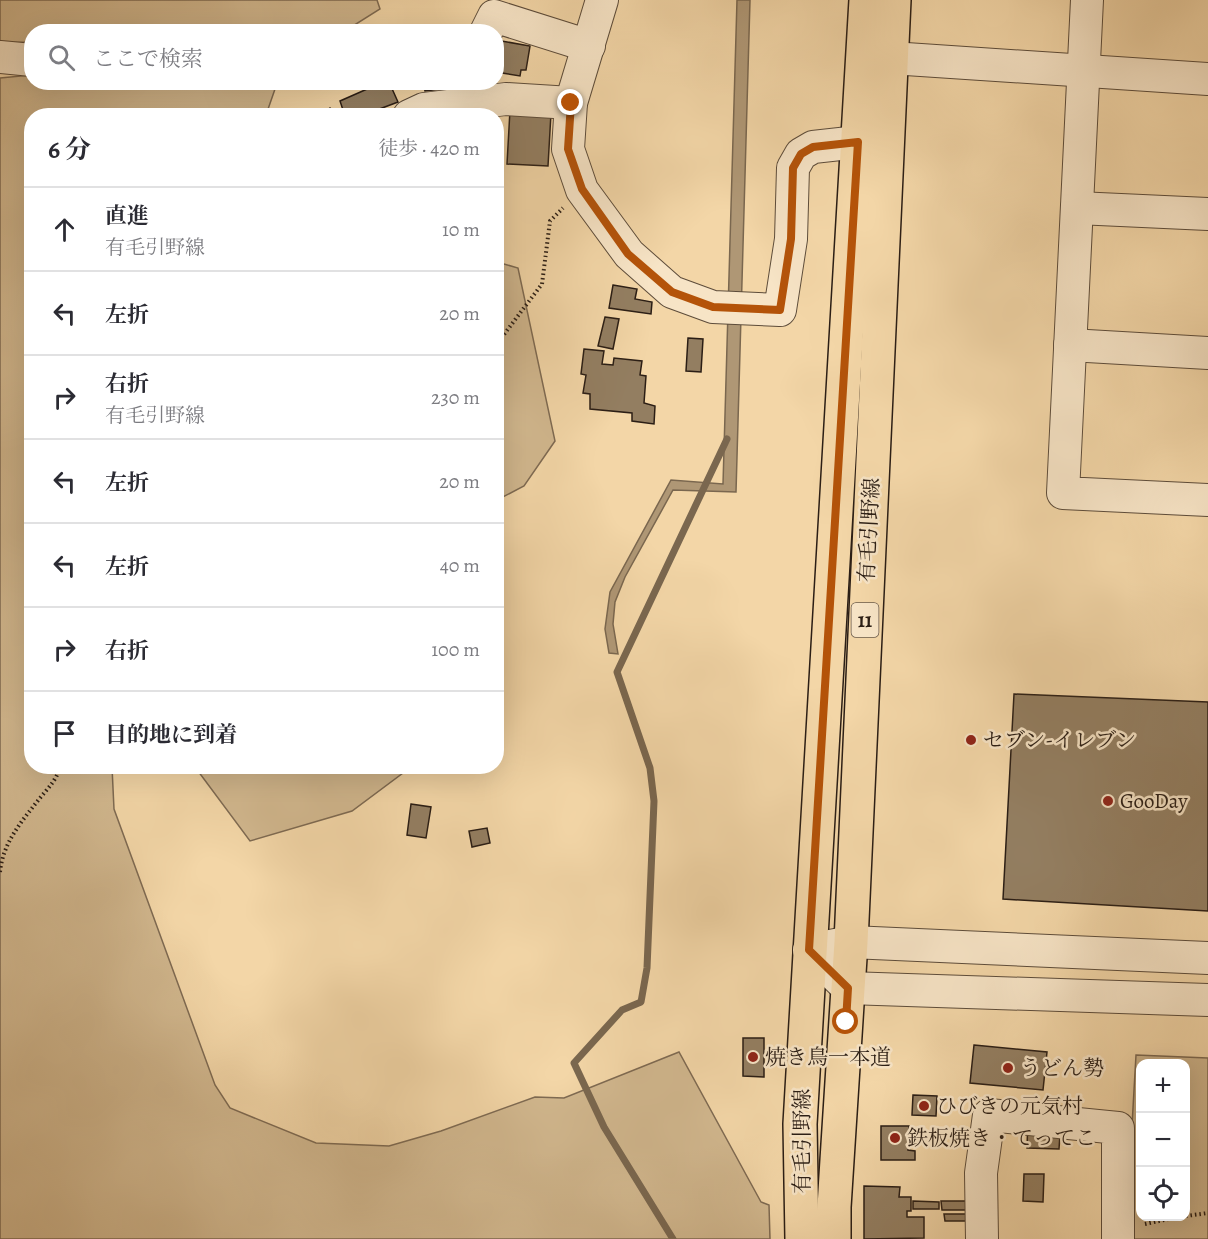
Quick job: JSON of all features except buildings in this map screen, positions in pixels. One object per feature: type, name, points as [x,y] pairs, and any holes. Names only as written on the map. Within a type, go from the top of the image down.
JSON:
[{"type":"main road","name":"有毛引野線","points":[[834,1239],[850,942],[873,142],[866,0]]},
{"type":"main road","name":"有毛引野線","points":[[802,1239],[800,1124],[809,950],[873,142],[891,58],[894,0]]},
{"type":"street","points":[[603,0],[571,103],[568,149],[582,189],[628,254],[672,292],[713,307],[780,310],[791,239],[793,168],[801,154],[813,147],[873,142]]},
{"type":"street","points":[[1087,0],[1063,493],[1208,500]]},
{"type":"street","points":[[490,24],[494,16],[589,46]]},
{"type":"street","points":[[0,57],[24,59]]},
{"type":"street","points":[[891,58],[1208,79]]},
{"type":"street","points":[[432,108],[507,99],[571,103]]},
{"type":"street","points":[[1077,208],[1208,214]]},
{"type":"street","points":[[1070,345],[1208,353]]},
{"type":"street","points":[[809,950],[850,942],[1208,958]]},
{"type":"street","points":[[809,950],[848,988],[1208,1000]]},
{"type":"street","points":[[982,1239],[981,1173],[989,1115],[1118,1128],[1118,1234]]},
{"type":"path","points":[[504,334],[542,284],[550,221],[582,189]]},
{"type":"path","points":[[0,872],[2,856],[17,826],[58,774]]},
{"type":"path","points":[[1190,1215],[1208,1213]]},
{"type":"path","points":[[1118,1234],[1166,1221]]},
{"type":"shaded area","points":[[0,0],[377,0],[380,9],[356,24],[24,24],[24,42],[0,43]]},
{"type":"shaded area","points":[[737,0],[750,0],[736,492],[673,490],[625,577],[615,602],[613,624],[618,654],[609,653],[605,629],[610,592],[671,480],[723,484]]},
{"type":"shaded area","points":[[24,76],[24,90],[275,90],[268,108],[24,108],[24,774],[112,774],[114,809],[215,1085],[230,1108],[316,1143],[389,1146],[441,1131],[535,1097],[564,1098],[679,1052],[761,1202],[769,1205],[770,1239],[0,1239],[0,78]]},
{"type":"shaded area","points":[[504,264],[518,268],[555,441],[524,486],[504,496]]},
{"type":"shaded area","points":[[200,774],[402,774],[352,811],[250,841]]},
{"type":"shaded area","points":[[1136,1055],[1208,1058],[1208,1239],[1128,1239],[1127,1214]]},
{"type":"waterway","points":[[673,1239],[604,1127],[574,1063],[622,1010],[641,1002],[647,968],[654,801],[650,768],[617,672],[727,439]]},
{"type":"place","name":"セブン-イレブン","points":[[971,740]]},
{"type":"place","name":"GooDay","points":[[1108,801]]},
{"type":"place","name":"焼き鳥一本道","points":[[753,1057]]},
{"type":"place","name":"うどん勢","points":[[1008,1068]]},
{"type":"place","name":"ひびきの元気村","points":[[924,1106]]},
{"type":"place","name":"鉄板焼き・てってこ","points":[[895,1138]]},
{"type":"route","points":[[571,103],[568,149],[582,189],[598,214],[628,254],[672,292],[713,307],[780,310],[791,239],[793,168],[801,154],[813,147],[858,142],[809,950],[848,988],[846,1022]]}]
